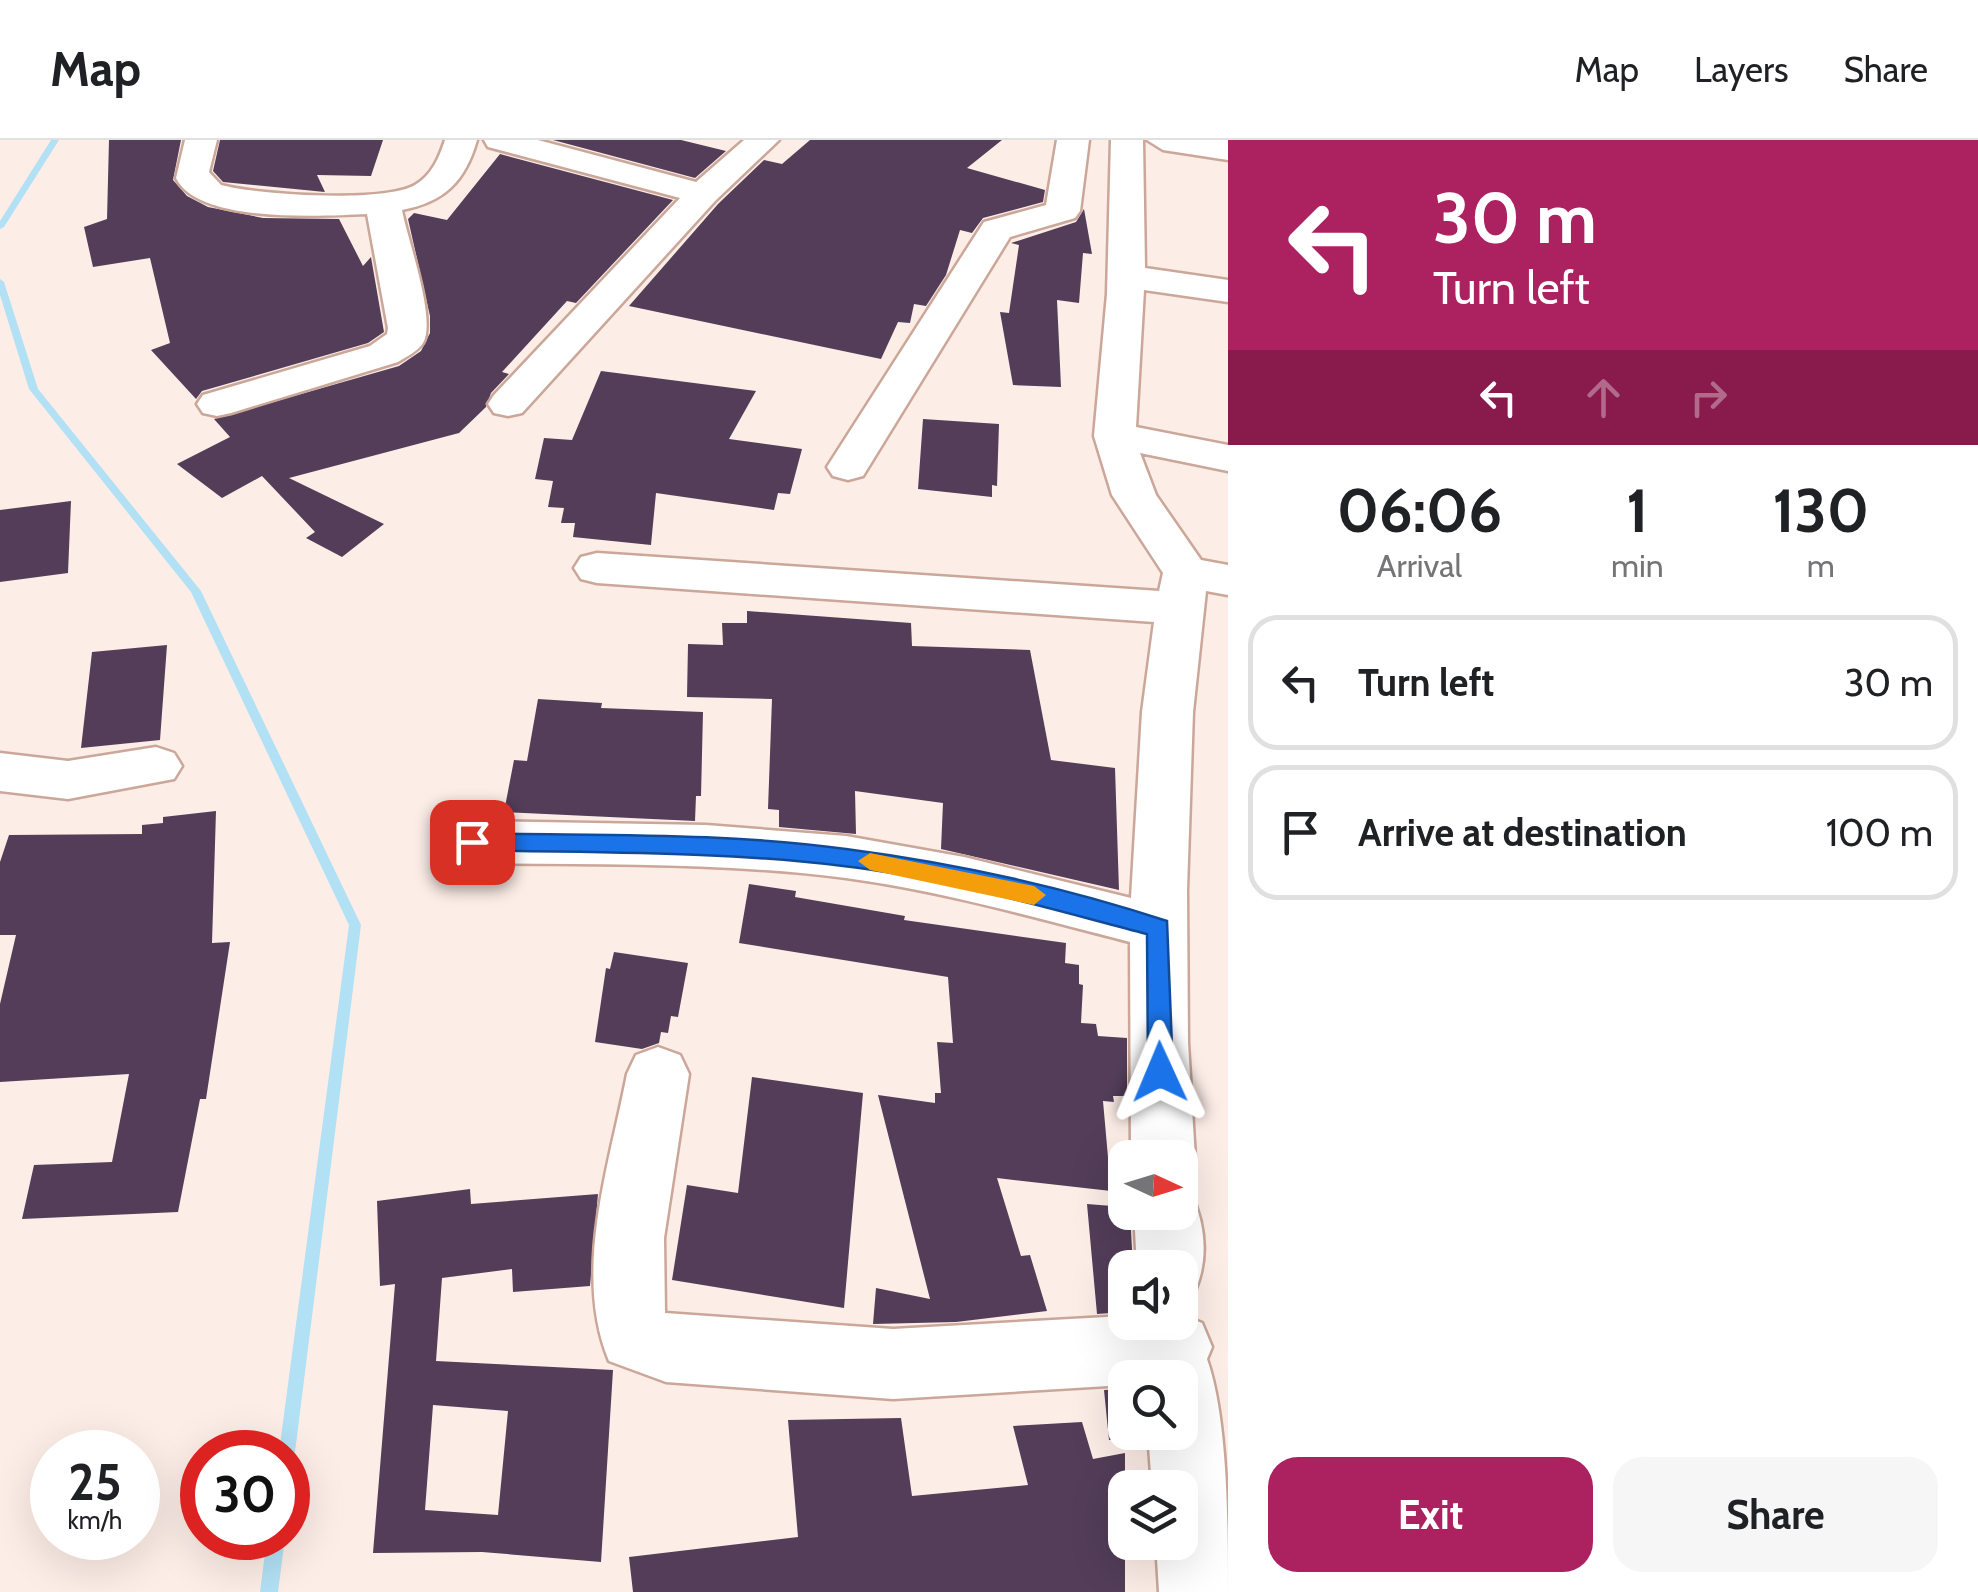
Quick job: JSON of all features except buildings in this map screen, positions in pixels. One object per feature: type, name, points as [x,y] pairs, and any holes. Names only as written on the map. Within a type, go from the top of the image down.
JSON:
[{"type":"street","points":[[201,140],[191,166],[196,184],[209,197],[244,202],[383,204],[420,196],[436,187],[446,176],[461,140]]},
{"type":"street","points":[[500,140],[703,194]]},
{"type":"street","points":[[508,404],[703,194],[763,140]]},
{"type":"street","points":[[1063,211],[1073,140]]},
{"type":"street","points":[[1128,140],[1123,340],[1112,399],[1115,436],[1130,484],[1151,524],[1197,586],[1163,776],[1158,927],[1163,1140]]},
{"type":"street","points":[[1163,140],[1228,150]]},
{"type":"street","points":[[217,404],[384,354],[406,340],[410,323],[393,263],[383,204]]},
{"type":"street","points":[[848,467],[997,230],[1063,211],[1127,224]]},
{"type":"street","points":[[1126,277],[1228,292]]},
{"type":"street","points":[[1115,436],[1228,458]]},
{"type":"street","points":[[598,568],[1197,586]]},
{"type":"street","points":[[0,772],[68,780],[156,766]]},
{"type":"street","points":[[472,842],[729,848],[844,857],[966,878],[1158,927]]},
{"type":"street","points":[[658,1074],[629,1255],[626,1293],[634,1337],[666,1348],[894,1364],[1178,1356],[1198,1592]]},
{"type":"waterway","points":[[0,227],[55,140]]},
{"type":"waterway","points":[[0,282],[34,389],[196,591],[355,925],[290,1430]]},
{"type":"waterway","points":[[269,1592],[273,1560]]},
{"type":"slow traffic","points":[[870,861],[1034,895]]},
{"type":"route","points":[[472,842],[729,848],[844,857],[966,878],[1158,927],[1160,1072]]}]
